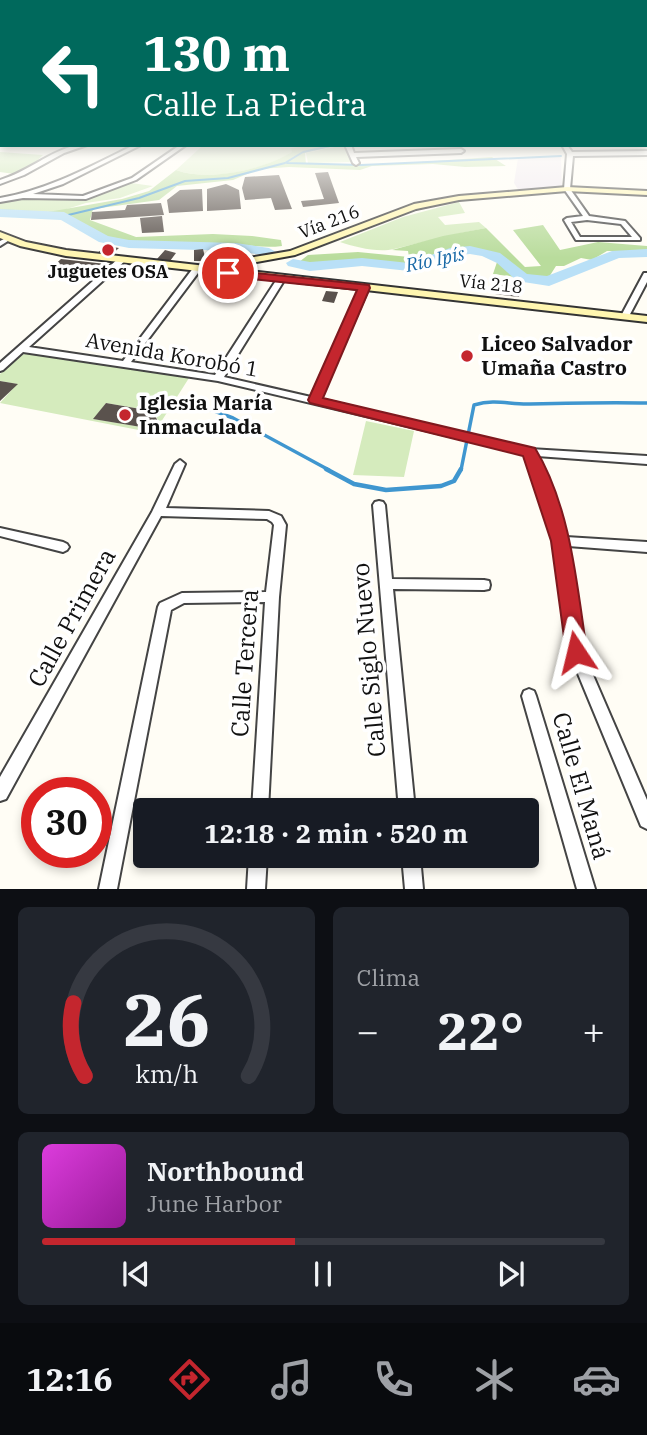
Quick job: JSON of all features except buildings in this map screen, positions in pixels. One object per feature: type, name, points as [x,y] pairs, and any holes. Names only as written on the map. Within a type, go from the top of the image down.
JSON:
[{"type":"main road","name":"Vía 216","points":[[567,189],[647,193]]},
{"type":"main road","name":"Vía 216","points":[[197,269],[310,248],[414,207],[459,198],[567,189],[647,193]]},
{"type":"main road","name":"Vía 218","points":[[3,239],[44,249],[122,260],[647,319]]},
{"type":"main road","points":[[276,256],[263,269],[270,276],[281,279]]},
{"type":"street","points":[[0,183],[24,174]]},
{"type":"street","points":[[0,200],[23,196],[80,174]]},
{"type":"street","points":[[23,196],[84,198],[141,174]]},
{"type":"street","points":[[568,174],[567,189],[587,218],[623,222],[638,239],[579,240],[567,220],[587,218]]},
{"type":"street","points":[[0,368],[122,260]]},
{"type":"street","points":[[126,363],[197,269]]},
{"type":"street","points":[[625,316],[647,275]]},
{"type":"street","points":[[218,378],[281,279]]},
{"type":"street","points":[[315,400],[365,288]]},
{"type":"street","name":"Avenida Korobó 1","points":[[22,349],[218,378],[530,452],[647,460]]},
{"type":"street","points":[[530,452],[561,541],[576,652],[647,820]]},
{"type":"street","name":"Calle Primera","points":[[0,793],[158,512],[180,464]]},
{"type":"street","name":"Calle Siglo Nuevo","points":[[379,505],[406,798]]},
{"type":"street","name":"Calle Tercera","points":[[158,512],[261,514],[277,519],[280,525],[272,597],[261,798]]},
{"type":"street","points":[[0,532],[63,547]]},
{"type":"street","points":[[561,541],[647,547]]},
{"type":"street","points":[[387,584],[484,585]]},
{"type":"street","points":[[108,889],[162,615],[171,602],[182,598],[272,597]]},
{"type":"street","name":"Calle El Maná","points":[[529,696],[586,889]]},
{"type":"street","points":[[256,889],[257,868]]},
{"type":"street","points":[[412,868],[414,889]]},
{"type":"shaded area","points":[[515,174],[562,174],[562,188],[519,191],[514,183]]},
{"type":"green space","points":[[170,174],[246,174],[233,180],[177,186],[159,200],[93,209],[90,220],[136,237],[213,234],[252,236],[281,240],[282,246],[218,243],[135,244],[102,237],[65,219],[0,213],[0,209],[48,212],[122,199],[149,191]]},
{"type":"green space","points":[[131,183],[153,186],[120,198],[86,203],[54,213],[0,211],[0,202],[26,198],[84,200]]},
{"type":"green space","points":[[459,202],[465,213],[438,217],[445,225],[479,222],[486,228],[388,250],[367,249],[340,242],[403,217]]},
{"type":"green space","points":[[543,225],[560,250],[598,242],[647,246],[647,251],[607,251],[592,260],[581,258],[564,266],[556,266],[549,277],[529,279],[493,274],[498,259],[480,253],[450,249],[432,266],[331,261],[310,266],[299,262],[308,255],[358,252],[409,257],[408,251],[392,250],[486,228],[525,267],[541,266],[513,230]]},
{"type":"green space","points":[[30,353],[189,378],[154,433],[0,403],[17,384],[0,381],[0,374],[21,355]],"holes":[[[106,403],[152,411],[158,420],[141,427],[94,419]]]},
{"type":"green space","points":[[366,421],[414,431],[404,477],[353,475]]},
{"type":"waterway","points":[[64,216],[139,198],[185,181],[241,174]]},
{"type":"waterway","name":"Río Ipís","points":[[0,213],[64,216],[104,239],[129,244],[236,247],[269,252]]},
{"type":"waterway","name":"Río Ipís","points":[[293,263],[319,266],[362,262],[409,267],[422,265],[455,251],[470,250],[495,256],[522,278],[549,281],[617,254],[647,253]]},
{"type":"waterway","points":[[461,470],[474,405],[495,402],[647,403]]},
{"type":"waterway","points":[[201,406],[233,418],[329,470]]},
{"type":"waterway","points":[[326,469],[354,484],[386,490],[441,486],[454,481],[461,469]]},
{"type":"place","name":"Juguetes OSA","points":[[108,250]]},
{"type":"place","name":"Liceo Salvador Umaña Castro","points":[[467,356]]},
{"type":"place","name":"Iglesia María Inmaculada","points":[[125,415]]},
{"type":"route","points":[[228,273],[365,288],[315,400],[530,452],[561,541],[576,652]]}]
